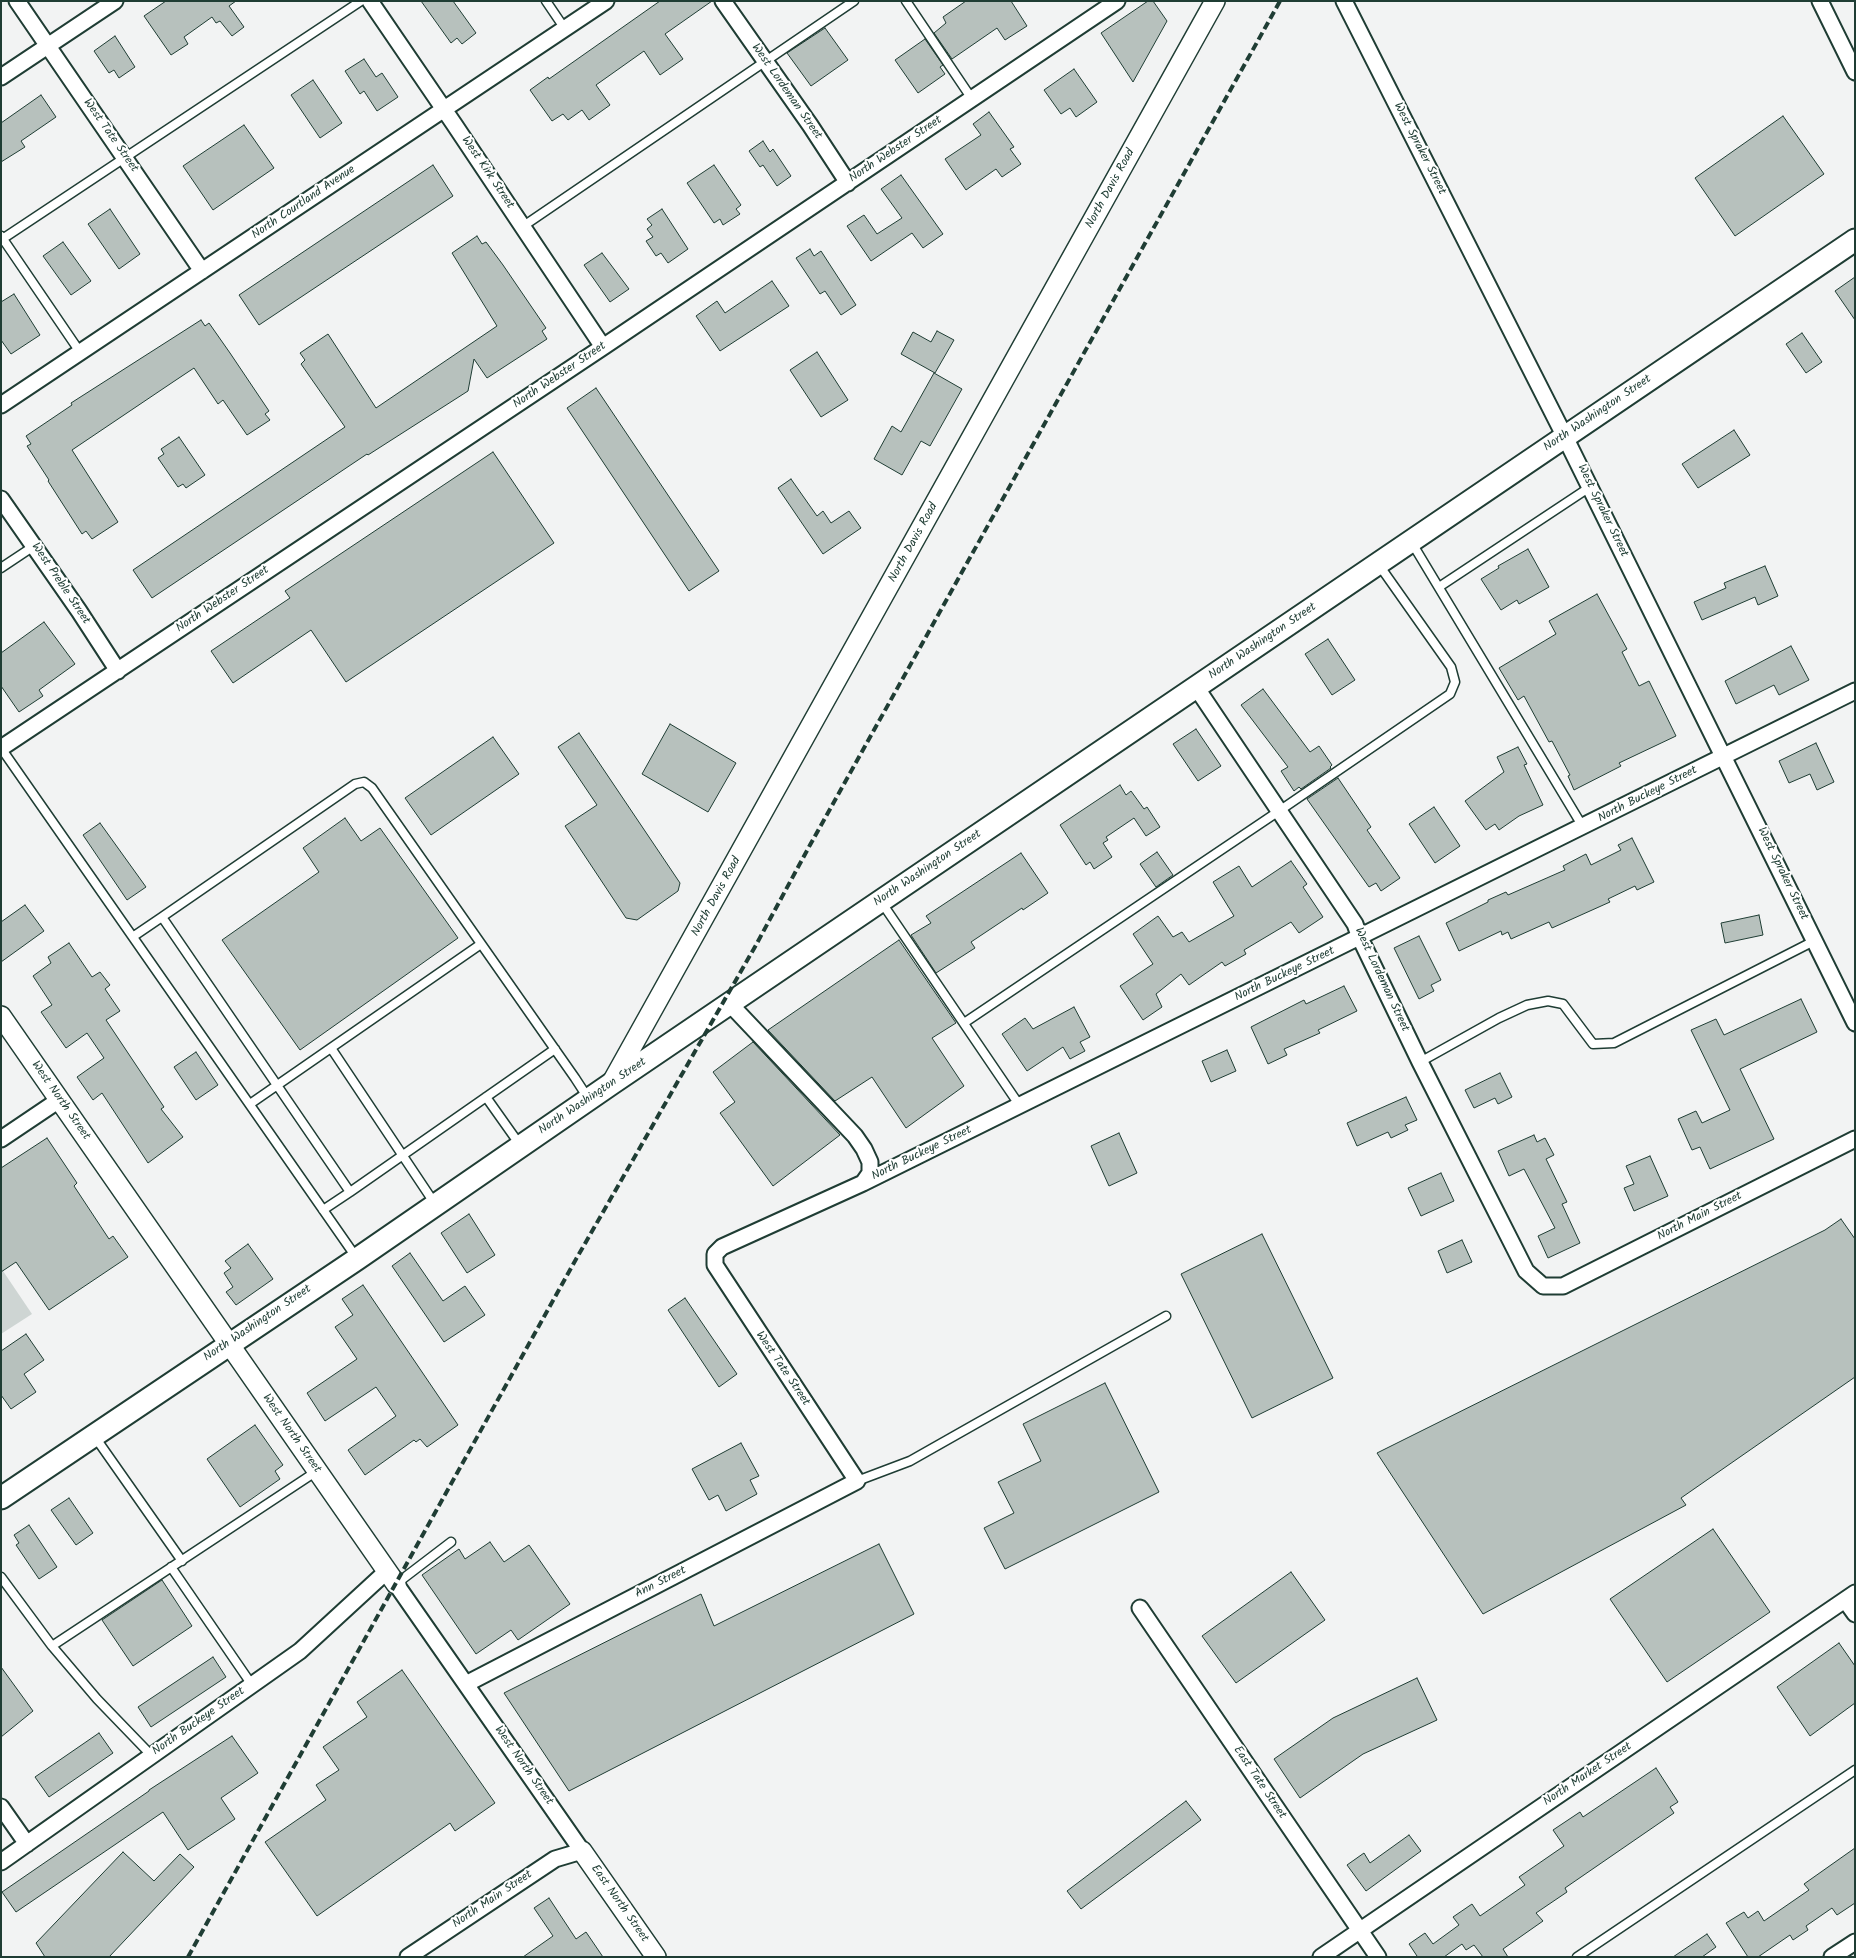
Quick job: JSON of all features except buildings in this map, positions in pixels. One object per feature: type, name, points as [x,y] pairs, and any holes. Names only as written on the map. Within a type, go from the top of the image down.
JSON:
[{"type":"main road","name":"North Washington Street","points":[[1,1498],[357,1259],[589,1099],[1855,240]]},
{"type":"street","name":"West Tate Street","points":[[17,1],[202,271]]},
{"type":"street","points":[[1,77],[115,1]]},
{"type":"street","name":"West Kirk Street","points":[[370,1],[602,347]]},
{"type":"street","name":"North Courtland Avenue","points":[[1,404],[606,1]]},
{"type":"street","name":"West Lordeman Street","points":[[723,1],[810,125],[848,183]]},
{"type":"street","name":"North Webster Street","points":[[1,748],[848,183],[1117,1]]},
{"type":"street","name":"North Davis Road","points":[[612,1084],[1215,1]]},
{"type":"street","name":"West Spraker Street","points":[[1344,1],[1565,436],[1855,1023]]},
{"type":"street","points":[[1820,1],[1855,72]]},
{"type":"street","name":"West Preble Street","points":[[1,499],[118,671]]},
{"type":"street","name":"West Lordeman Street","points":[[1196,687],[1355,924],[1420,1062],[1526,1271],[1543,1286]]},
{"type":"street","name":"North Buckeye Street","points":[[715,1254],[722,1247],[863,1183],[1020,1106],[1855,691]]},
{"type":"street","points":[[730,1004],[855,1136],[870,1162],[870,1174],[863,1183]]},
{"type":"street","name":"West North Street","points":[[1,1016],[582,1851]]},
{"type":"street","points":[[1,1139],[59,1100]]},
{"type":"street","name":"North Main Street","points":[[1543,1286],[1562,1286],[1855,1139]]},
{"type":"street","name":"West Tate Street","points":[[715,1254],[715,1265],[726,1284],[857,1481]]},
{"type":"street","name":"Ann Street","points":[[466,1684],[857,1481]]},
{"type":"street","name":"North Buckeye Street","points":[[1,1862],[300,1651],[392,1577]]},
{"type":"street","points":[[1850,1597],[1855,1614]]},
{"type":"street","name":"North Market Street","points":[[1321,1957],[1850,1597]]},
{"type":"street","name":"East Tate Street","points":[[1140,1608],[1378,1957]]},
{"type":"street","points":[[1,1808],[28,1844]]},
{"type":"street","name":"North Main Street","points":[[408,1957],[555,1859],[582,1851]]},
{"type":"street","name":"East North Street","points":[[582,1851],[656,1957]]},
{"type":"street","points":[[1832,1957],[1855,1942]]},
{"type":"lane","points":[[80,352],[2,238],[126,158],[361,1]]},
{"type":"lane","points":[[546,1],[565,29]]},
{"type":"lane","points":[[522,227],[854,1]]},
{"type":"lane","points":[[906,1],[972,99]]},
{"type":"lane","points":[[1439,587],[1590,487]]},
{"type":"lane","points":[[1411,541],[1583,827]]},
{"type":"lane","points":[[1,568],[34,546]]},
{"type":"lane","points":[[964,1023],[1450,694],[1455,682],[1451,667],[1378,564]]},
{"type":"lane","points":[[1,748],[134,936],[357,1259]]},
{"type":"lane","points":[[134,936],[355,784],[364,782],[372,788],[589,1099]]},
{"type":"lane","points":[[881,901],[1020,1106]]},
{"type":"lane","points":[[162,917],[350,1192]]},
{"type":"lane","points":[[1420,1062],[1499,1018],[1527,1005],[1548,1001],[1563,1004],[1593,1044],[1614,1043],[1814,941]]},
{"type":"lane","points":[[250,1104],[480,944]]},
{"type":"lane","points":[[331,1048],[436,1205]]},
{"type":"lane","points":[[323,1210],[555,1050]]},
{"type":"lane","points":[[486,1097],[521,1146]]},
{"type":"lane","points":[[857,1481],[910,1461],[1166,1316]]},
{"type":"lane","points":[[94,1435],[182,1560]]},
{"type":"lane","points":[[52,1646],[317,1471]]},
{"type":"lane","points":[[392,1577],[451,1542]]},
{"type":"lane","points":[[171,1567],[252,1685]]},
{"type":"lane","points":[[1,1578],[52,1646],[97,1699],[152,1756]]},
{"type":"lane","points":[[1577,1957],[1855,1770]]},
{"type":"shaded area","points":[[3,1271],[32,1314],[1,1334],[1,1272]]},
{"type":"railway","points":[[188,1957],[575,1261],[756,945],[1280,1]]}]
